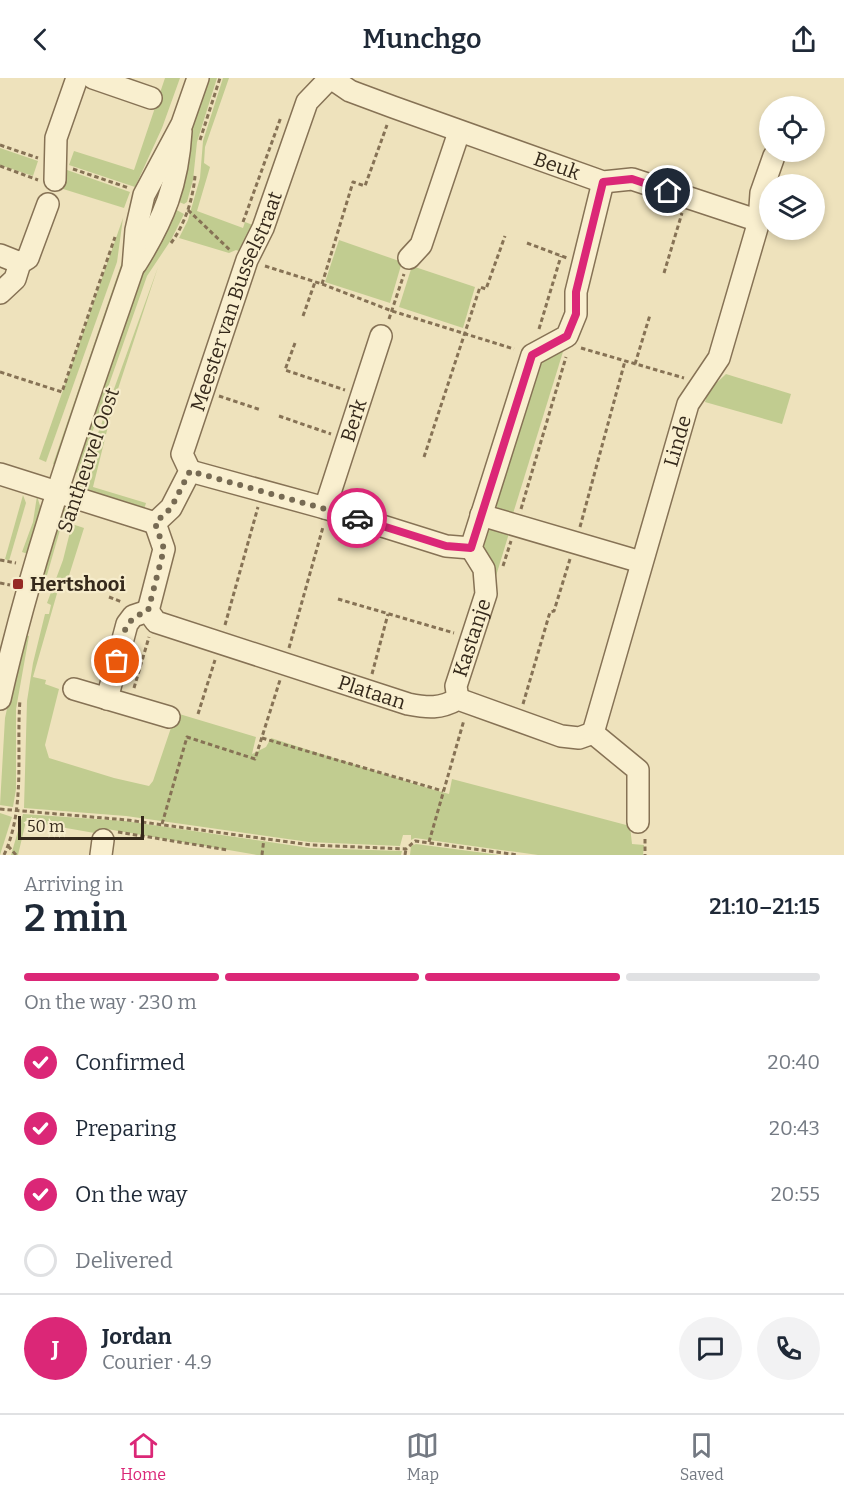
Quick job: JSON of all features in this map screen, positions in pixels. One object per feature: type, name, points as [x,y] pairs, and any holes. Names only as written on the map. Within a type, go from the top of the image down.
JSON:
[{"type":"street","points":[[48,181],[56,138],[77,78]]},
{"type":"street","points":[[93,78],[151,98]]},
{"type":"street","name":"Santheuvel Oost","points":[[0,699],[28,585],[56,492],[133,268],[136,230],[144,195],[182,124],[198,78]]},
{"type":"street","name":"Beuk","points":[[331,78],[350,91],[603,182],[632,179],[759,221]]},
{"type":"street","name":"Meester van Busselstraat","points":[[190,471],[182,454],[247,260],[263,228],[307,102],[331,78]]},
{"type":"street","points":[[409,258],[420,244],[459,132]]},
{"type":"street","points":[[155,523],[171,508],[190,471],[325,508],[446,546],[471,548],[532,355],[567,336],[576,314],[576,292],[603,182]]},
{"type":"street","points":[[0,293],[15,279],[20,263],[28,258],[48,204]]},
{"type":"street","name":"Linde","points":[[593,733],[688,404],[700,382],[719,358],[759,221]]},
{"type":"street","points":[[0,255],[20,263]]},
{"type":"street","name":"Berk","points":[[325,508],[381,336]]},
{"type":"street","points":[[0,474],[155,523]]},
{"type":"street","points":[[481,515],[641,562]]},
{"type":"street","points":[[107,699],[127,624],[133,616],[152,616],[164,549],[155,523]]},
{"type":"street","name":"Kastanje","points":[[463,702],[456,686],[486,594],[484,569],[471,548]]},
{"type":"street","name":"Plataan","points":[[152,616],[220,644],[285,666],[431,709],[463,702]]},
{"type":"street","points":[[74,689],[169,717]]},
{"type":"street","points":[[463,702],[561,736],[579,738],[593,733],[638,770],[638,822]]},
{"type":"path","points":[[198,148],[220,78]]},
{"type":"path","points":[[322,284],[353,182],[365,186],[393,107]]},
{"type":"path","points":[[0,166],[48,181]]},
{"type":"path","points":[[166,250],[179,232],[188,210],[196,167]]},
{"type":"path","points":[[664,273],[687,197]]},
{"type":"path","points":[[188,210],[233,252],[247,260],[322,284],[392,311],[532,355],[561,256],[527,243]]},
{"type":"path","points":[[0,372],[62,392],[118,228]]},
{"type":"path","points":[[424,457],[467,333],[480,287],[486,289],[505,236]]},
{"type":"path","points":[[392,311],[409,258]]},
{"type":"path","points":[[303,316],[315,282]]},
{"type":"path","points":[[635,364],[650,315]]},
{"type":"path","points":[[567,336],[574,346],[700,382]]},
{"type":"path","points":[[295,343],[285,370],[362,396]]},
{"type":"path","points":[[485,584],[498,579],[565,360]]},
{"type":"path","points":[[518,721],[550,612],[554,611],[575,543],[625,360]]},
{"type":"path","points":[[203,390],[261,410]]},
{"type":"path","points":[[279,416],[347,439]]},
{"type":"path","points":[[198,714],[263,491]]},
{"type":"path","points":[[162,824],[187,737],[255,759],[285,666],[324,525],[325,508]]},
{"type":"path","points":[[0,560],[16,563]]},
{"type":"path","points":[[0,583],[13,586]]},
{"type":"path","points":[[338,599],[471,638]]},
{"type":"path","points":[[368,691],[388,614]]},
{"type":"path","points":[[129,706],[152,616]]},
{"type":"path","points":[[4,855],[16,811],[22,690]]},
{"type":"path","points":[[429,842],[463,702]]},
{"type":"path","points":[[262,738],[443,791]]},
{"type":"path","points":[[0,809],[162,824],[311,845],[406,849],[416,841],[518,855]]},
{"type":"path","points":[[102,848],[108,830],[228,850]]},
{"type":"path","points":[[262,855],[264,838]]},
{"type":"path","points":[[8,846],[16,855]]},
{"type":"path","points":[[405,855],[406,849]]},
{"type":"green space","points":[[165,78],[180,78],[162,128],[135,187],[69,165],[74,151],[134,170]]},
{"type":"green space","points":[[207,78],[217,78],[197,142],[193,180],[187,202],[184,204],[174,200],[187,141]]},
{"type":"green space","points":[[223,78],[229,78],[205,147],[204,163],[210,167],[197,211],[243,228],[245,222],[258,227],[244,253],[236,250],[229,253],[179,238],[188,220],[200,178],[203,141]]},
{"type":"green space","points":[[0,148],[38,161],[33,176],[0,165]]},
{"type":"green space","points":[[67,170],[130,192],[124,208],[60,188]]},
{"type":"green space","points":[[171,207],[184,214],[171,240],[147,276],[78,473],[71,471],[140,271]]},
{"type":"green space","points":[[123,218],[117,262],[46,462],[39,459]]},
{"type":"green space","points":[[339,240],[402,262],[390,303],[325,282]]},
{"type":"green space","points":[[128,251],[56,465],[53,464],[124,256]]},
{"type":"green space","points":[[412,266],[475,287],[463,328],[399,307]]},
{"type":"green space","points":[[158,267],[115,398],[93,487],[146,503],[143,513],[79,489],[79,486]]},
{"type":"green space","points":[[566,342],[512,517],[500,511],[495,504],[537,363]]},
{"type":"green space","points":[[726,374],[791,394],[782,424],[705,402],[708,391]]},
{"type":"green space","points":[[23,495],[26,503],[9,561],[5,559]]},
{"type":"green space","points":[[37,496],[41,509],[28,554],[22,552],[33,522]]},
{"type":"green space","points":[[63,507],[66,509],[43,589],[35,587]]},
{"type":"green space","points":[[72,524],[84,528],[66,585],[60,583],[33,677],[46,680],[45,684],[59,689],[45,745],[49,758],[149,786],[153,781],[176,713],[256,737],[252,754],[266,747],[271,738],[449,794],[452,779],[630,826],[632,844],[644,845],[643,855],[538,855],[415,838],[411,840],[411,835],[403,835],[400,846],[309,842],[126,816],[24,808],[27,701],[33,663],[45,614],[49,614],[51,605],[47,603],[63,560]]},
{"type":"green space","points":[[492,527],[510,530],[496,576],[481,544],[482,532]]},
{"type":"green space","points":[[23,634],[29,636],[16,709],[16,789],[13,807],[0,805],[5,718]]},
{"type":"green space","points":[[0,813],[12,817],[0,855]]},
{"type":"green space","points":[[23,814],[125,821],[310,848],[402,851],[401,855],[257,855],[107,829],[106,835],[26,821],[18,855],[11,855]]},
{"type":"green space","points":[[416,844],[500,855],[410,855],[411,846]]},
{"type":"way so far","points":[[117,661],[127,624],[133,616],[148,611],[164,549],[161,534],[155,523],[171,508],[190,471],[357,518]]},
{"type":"place","name":"Hertshooi","points":[[18,584]]},
{"type":"route","points":[[357,518],[446,546],[471,548],[532,355],[567,336],[576,314],[576,292],[603,182],[632,179],[668,191]]}]
